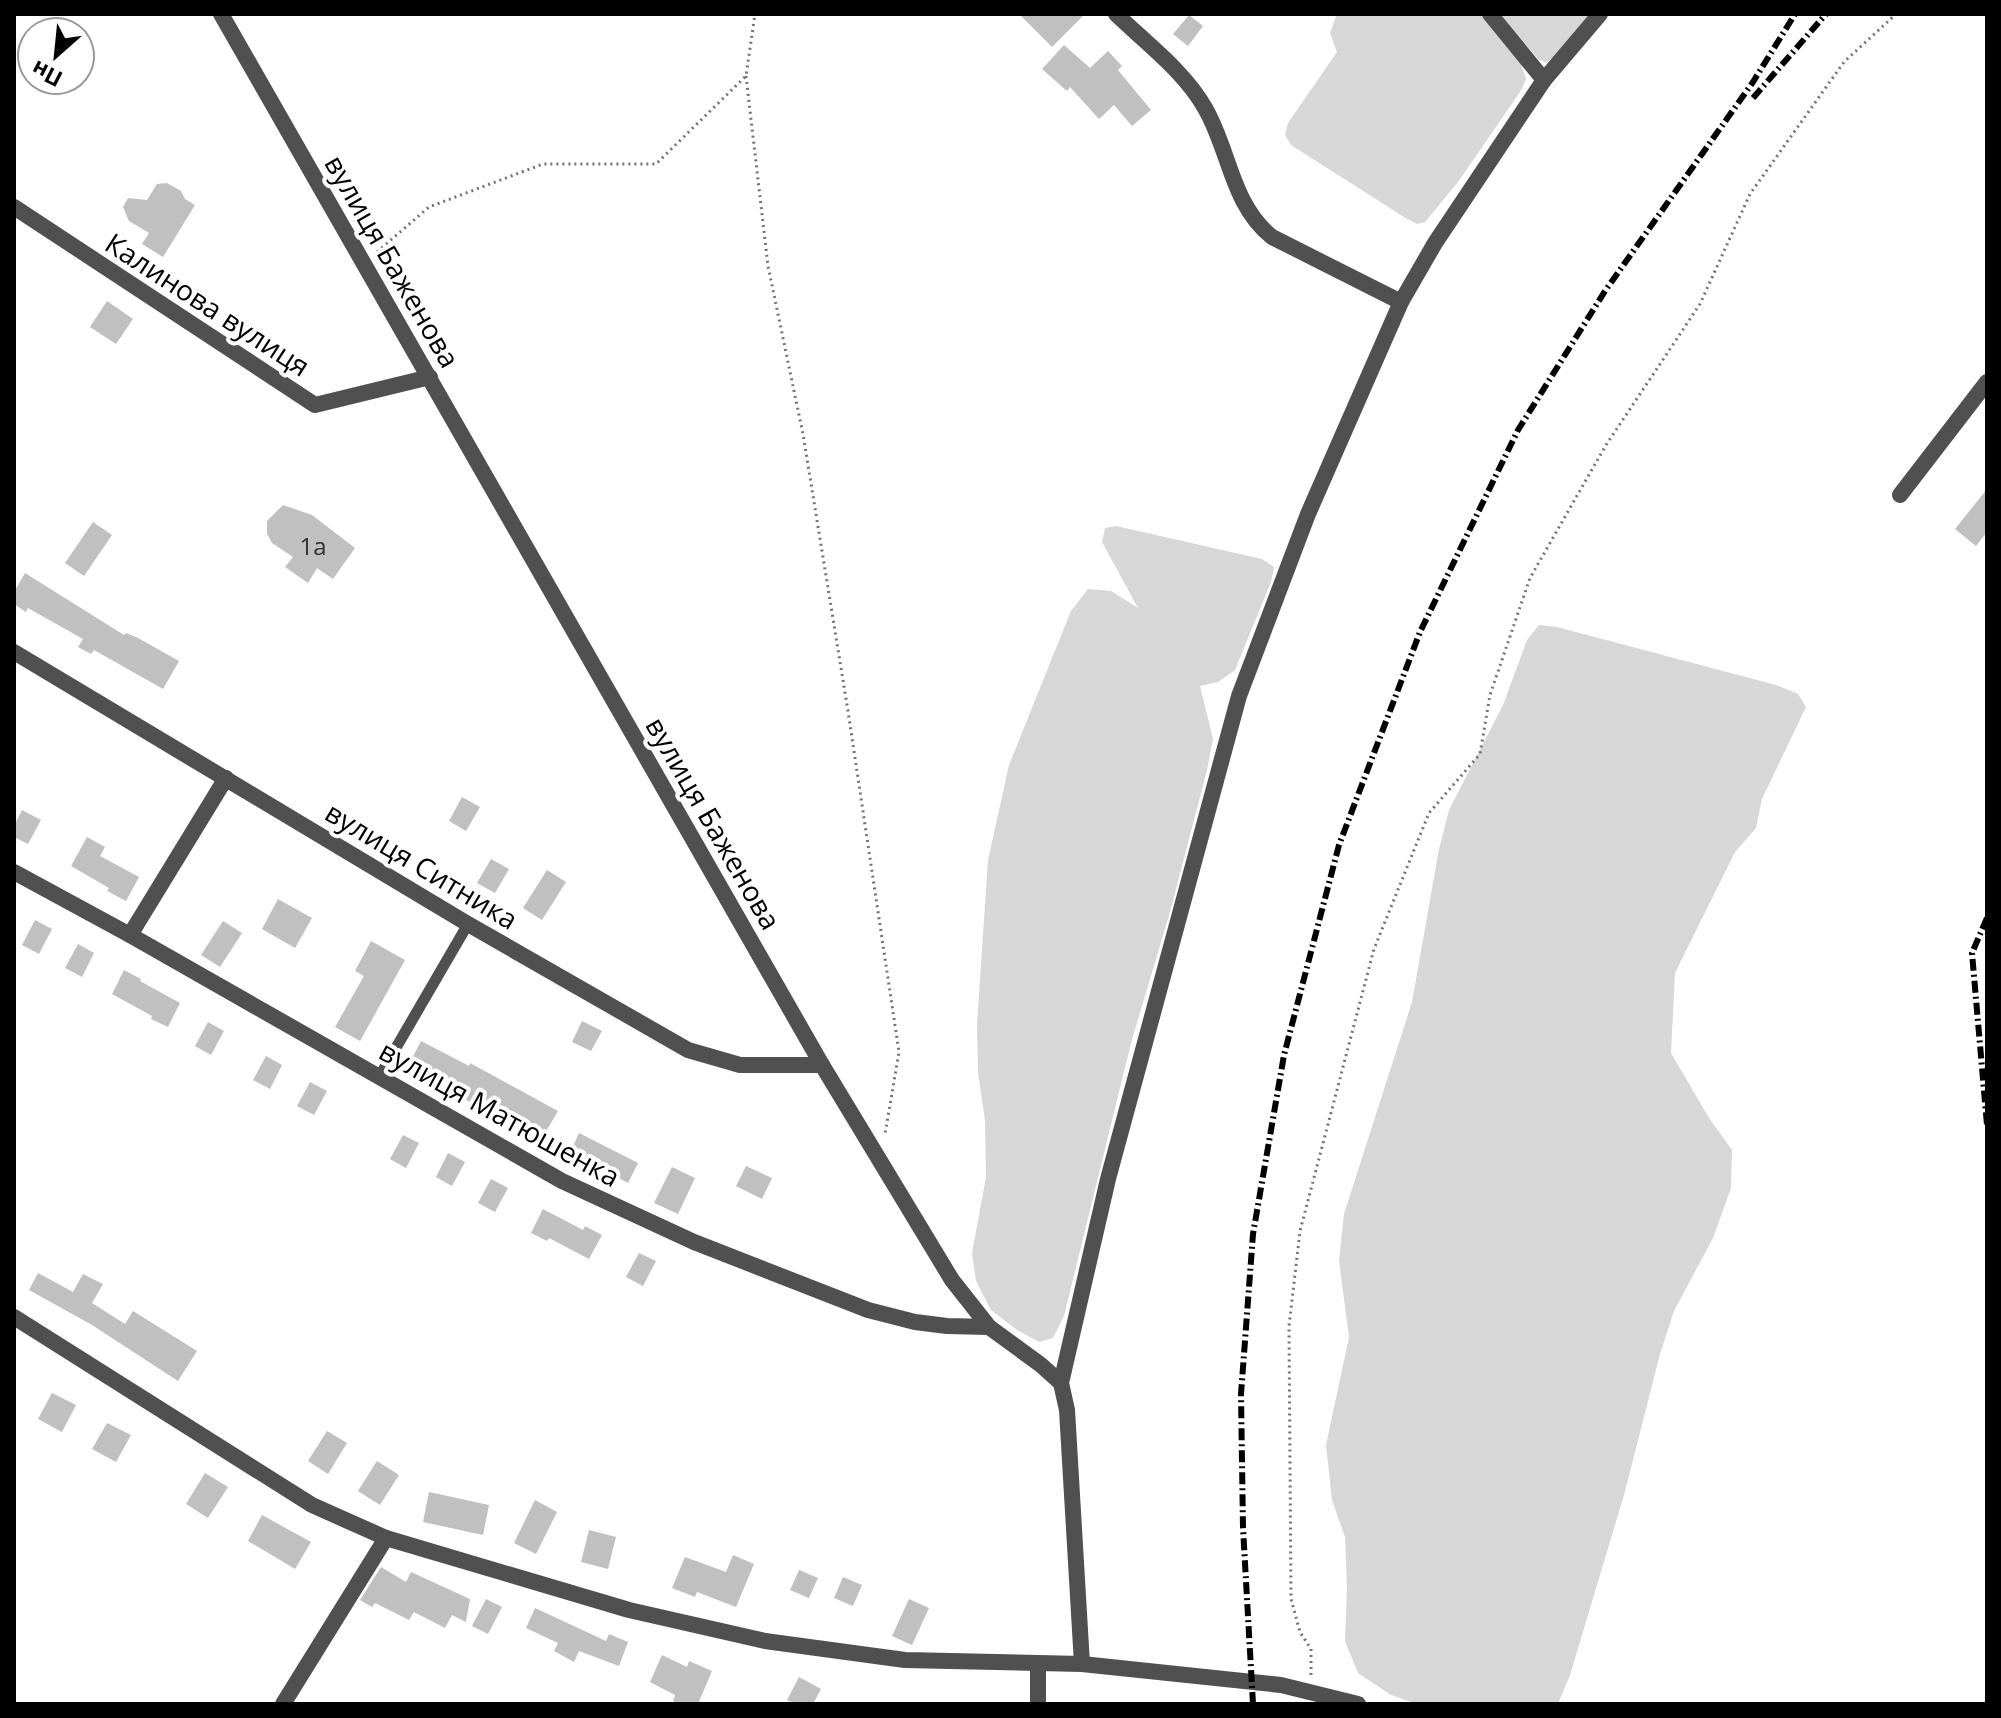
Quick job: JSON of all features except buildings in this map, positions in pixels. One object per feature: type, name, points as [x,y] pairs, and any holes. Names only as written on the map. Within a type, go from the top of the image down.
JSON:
[{"type":"street","name":"вулиця Баженова","points":[[221,14],[822,1065],[952,1280],[989,1327],[1061,1383]]},
{"type":"street","points":[[1116,14],[1187,83],[1206,108],[1238,193],[1256,225],[1272,237],[1401,302]]},
{"type":"street","points":[[1490,14],[1544,80]]},
{"type":"street","points":[[1082,1664],[1067,1410],[1061,1383],[1108,1179],[1239,696],[1308,514],[1401,302],[1435,243],[1544,80],[1600,14]]},
{"type":"street","name":"Калинова вулиця","points":[[14,207],[315,405],[430,377]]},
{"type":"street","points":[[1900,495],[1987,382]]},
{"type":"street","name":"вулиця Ситника","points":[[14,652],[468,924],[688,1050],[740,1065],[822,1065]]},
{"type":"street","points":[[130,935],[226,778]]},
{"type":"street","name":"вулиця Матюшенка","points":[[14,872],[562,1181],[694,1242],[868,1310],[947,1326],[989,1327]]},
{"type":"street","points":[[14,1317],[312,1505],[386,1538],[629,1610],[765,1641],[905,1660],[1082,1664],[1281,1685],[1358,1704]]},
{"type":"street","points":[[283,1704],[386,1538]]},
{"type":"street","points":[[1038,1663],[1038,1704]]},
{"type":"lane","points":[[379,1077],[468,924]]},
{"type":"path","points":[[755,14],[746,76],[768,266],[808,465],[899,1052],[881,1159]]},
{"type":"path","points":[[1311,1692],[1311,1649],[1300,1632],[1291,1599],[1289,1326],[1300,1231],[1374,949],[1429,813],[1480,754],[1490,695],[1530,578],[1606,445],[1700,304],[1750,194],[1844,62],[1896,14]]},
{"type":"path","points":[[365,263],[429,207],[543,164],[656,164],[746,76]]},
{"type":"shaded area","points":[[1337,14],[1482,14],[1521,64],[1526,79],[1520,92],[1458,182],[1425,222],[1417,224],[1404,217],[1291,145],[1285,135],[1288,123],[1337,52],[1330,33]]},
{"type":"shaded area","points":[[1500,14],[1589,14],[1559,53],[1546,63],[1538,59]]},
{"type":"shaded area","points":[[1116,526],[1262,559],[1274,567],[1271,582],[1235,670],[1218,682],[1200,686],[1213,739],[1207,770],[1170,912],[1131,1043],[1064,1316],[1053,1338],[1039,1342],[991,1310],[976,1281],[972,1253],[986,1177],[977,1024],[988,860],[1009,765],[1071,611],[1088,589],[1111,591],[1138,608],[1102,542],[1105,528]]},
{"type":"shaded area","points":[[1539,625],[1557,627],[1776,685],[1798,694],[1806,707],[1762,799],[1756,828],[1735,852],[1675,973],[1671,1053],[1709,1118],[1732,1150],[1731,1188],[1713,1238],[1674,1311],[1624,1495],[1570,1675],[1558,1704],[1417,1704],[1391,1695],[1358,1673],[1345,1641],[1345,1537],[1332,1500],[1326,1445],[1349,1337],[1339,1261],[1344,1214],[1412,1002],[1439,849],[1449,810],[1503,705],[1527,640]]},
{"type":"railway","points":[[1253,1704],[1243,1528],[1241,1394],[1253,1234],[1284,1055],[1339,845],[1420,632],[1518,430],[1605,291],[1753,82],[1795,14]]},
{"type":"railway","points":[[1753,98],[1826,14]]},
{"type":"railway","points":[[1987,918],[1972,953],[1987,1125]]}]
